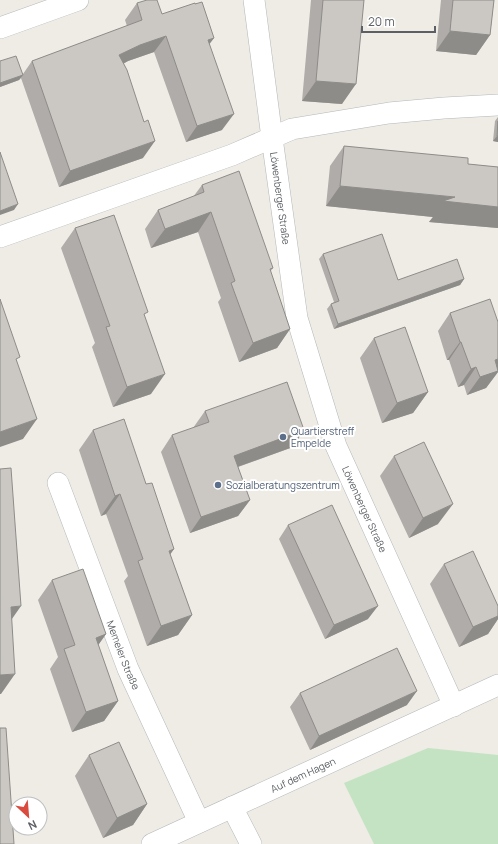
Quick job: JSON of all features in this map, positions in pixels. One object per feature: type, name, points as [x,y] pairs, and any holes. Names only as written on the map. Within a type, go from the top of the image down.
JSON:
[{"type":"street","points":[[0,28],[78,0]]},
{"type":"street","name":"Löwenberger Straße","points":[[254,0],[297,318],[336,446],[454,706]]},
{"type":"street","name":"Löwenberger Straße","points":[[0,237],[232,155],[292,129],[362,117],[444,108],[498,105]]},
{"type":"street","name":"Memeler Straße","points":[[58,483],[128,669],[199,822]]},
{"type":"street","points":[[454,706],[498,685]]},
{"type":"street","name":"Auf dem Hagen","points":[[152,844],[454,706]]},
{"type":"street","points":[[232,807],[251,844]]},
{"type":"green space","points":[[428,748],[498,755],[498,844],[374,844],[344,783]]},
{"type":"building","points":[[147,0],[157,0],[162,14],[202,2],[214,38],[208,40],[234,114],[197,126],[166,36],[140,45],[119,55],[127,70],[144,122],[148,120],[155,141],[70,171],[32,61],[142,20],[137,3]]},
{"type":"building","points":[[323,0],[364,0],[356,84],[316,81]]},
{"type":"building","points":[[453,0],[494,0],[490,35],[450,31]]},
{"type":"building","points":[[16,56],[23,75],[0,83],[0,61]]},
{"type":"building","points":[[344,146],[468,158],[468,164],[498,167],[498,207],[443,201],[455,197],[340,186]]},
{"type":"building","points":[[0,152],[18,204],[0,211]]},
{"type":"building","points":[[239,171],[273,268],[270,269],[290,329],[253,343],[231,283],[235,281],[211,212],[165,229],[158,210],[204,192],[202,185]]},
{"type":"building","points":[[114,215],[148,312],[144,314],[165,374],[127,387],[106,327],[110,326],[75,228]]},
{"type":"building","points":[[382,234],[398,280],[457,259],[464,279],[338,324],[331,304],[339,301],[323,254]]},
{"type":"building","points":[[0,299],[20,357],[16,359],[37,419],[0,432]]},
{"type":"building","points":[[490,299],[498,322],[498,359],[495,360],[498,371],[480,377],[476,367],[471,369],[450,313]]},
{"type":"building","points":[[405,327],[428,392],[397,403],[374,338]]},
{"type":"building","points":[[287,382],[304,430],[234,456],[250,500],[201,517],[172,435],[209,422],[205,411]]},
{"type":"building","points":[[124,419],[146,484],[152,483],[174,549],[169,551],[192,615],[161,626],[138,561],[143,559],[120,494],[115,496],[93,430]]},
{"type":"building","points":[[424,442],[453,504],[423,518],[394,456]]},
{"type":"building","points":[[11,468],[21,606],[11,607],[15,674],[0,675],[0,469]]},
{"type":"building","points":[[332,505],[378,606],[334,625],[288,525]]},
{"type":"building","points":[[473,551],[498,606],[498,616],[473,627],[444,564]]},
{"type":"building","points":[[83,569],[106,634],[96,638],[118,701],[86,712],[64,649],[75,645],[52,580]]},
{"type":"building","points":[[397,648],[417,691],[319,736],[300,693]]},
{"type":"building","points":[[0,728],[6,728],[11,796],[8,796],[8,836],[13,836],[14,844],[0,844]]},
{"type":"building","points":[[119,742],[147,804],[117,818],[89,755]]},
{"type":"place","name":"Quartierstreff Empelde","points":[[283,437]]},
{"type":"place","name":"Sozialberatungszentrum","points":[[218,485]]}]
